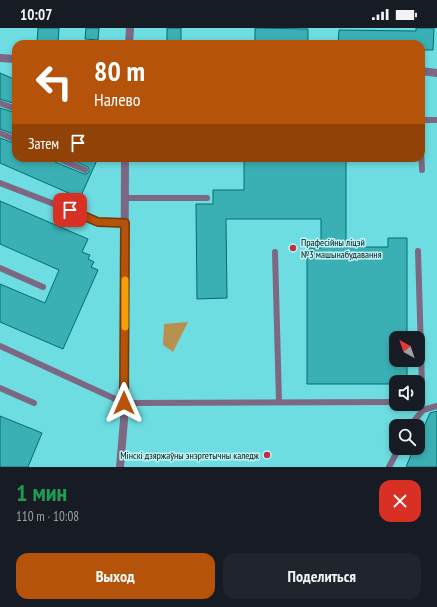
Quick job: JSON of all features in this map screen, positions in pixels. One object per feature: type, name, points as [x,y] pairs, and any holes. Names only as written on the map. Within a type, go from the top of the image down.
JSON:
[{"type":"street","points":[[129,40],[130,28]]},
{"type":"street","points":[[0,58],[12,59]]},
{"type":"street","points":[[425,72],[437,73]]},
{"type":"street","points":[[120,467],[124,420],[125,162]]},
{"type":"lane","points":[[0,103],[12,108]]},
{"type":"lane","points":[[425,120],[437,120]]},
{"type":"lane","points":[[0,133],[12,138]]},
{"type":"lane","points":[[66,162],[85,170]]},
{"type":"lane","points":[[422,162],[422,170]]},
{"type":"lane","points":[[0,183],[98,222],[125,223]]},
{"type":"lane","points":[[125,198],[206,198]]},
{"type":"lane","points":[[418,251],[422,375]]},
{"type":"lane","points":[[275,252],[279,402]]},
{"type":"lane","points":[[0,268],[43,287]]},
{"type":"lane","points":[[0,346],[124,403],[389,402]]},
{"type":"lane","points":[[0,388],[34,402]]},
{"type":"lane","points":[[416,419],[423,410],[437,406]]},
{"type":"lane","points":[[389,467],[395,455]]},
{"type":"shaded area","points":[[188,322],[173,352],[163,345],[164,324]]},
{"type":"building","points":[[38,28],[59,28],[58,40],[37,40]]},
{"type":"building","points":[[86,28],[99,28],[98,40],[85,39]]},
{"type":"building","points":[[167,28],[181,28],[181,40],[167,40]]},
{"type":"building","points":[[255,28],[308,29],[308,40],[255,40]]},
{"type":"building","points":[[416,28],[434,28],[433,50],[425,50],[425,40],[338,40],[339,30],[416,31]]},
{"type":"building","points":[[0,73],[12,78],[12,103],[0,99]]},
{"type":"building","points":[[0,108],[12,112],[12,134],[0,129]]},
{"type":"building","points":[[0,138],[12,142],[12,162],[55,162],[86,174],[89,172],[88,167],[77,162],[96,162],[80,198],[0,163]]},
{"type":"building","points":[[244,162],[346,162],[346,247],[388,247],[388,238],[407,238],[407,331],[389,331],[389,367],[407,367],[407,375],[389,375],[389,384],[307,384],[307,248],[321,248],[321,219],[226,219],[227,298],[197,299],[196,204],[213,204],[213,190],[244,190]]},
{"type":"building","points":[[0,201],[88,239],[82,252],[90,255],[88,259],[94,262],[91,267],[98,270],[63,349],[0,322],[0,284],[45,303],[59,270],[0,244]]},
{"type":"building","points":[[437,411],[437,467],[406,467],[411,455],[425,455],[425,424],[430,413]]},
{"type":"building","points":[[0,416],[42,433],[28,467],[0,467]]},
{"type":"slow traffic","points":[[125,280],[125,327]]},
{"type":"place","name":"Прафесійны ліцэй №3 машынабудавання","points":[[293,248]]},
{"type":"place","name":"Мінскі дзяржаўны энэргетычны каледж","points":[[267,455]]},
{"type":"route","points":[[70,210],[98,222],[125,223],[124,403]]}]
